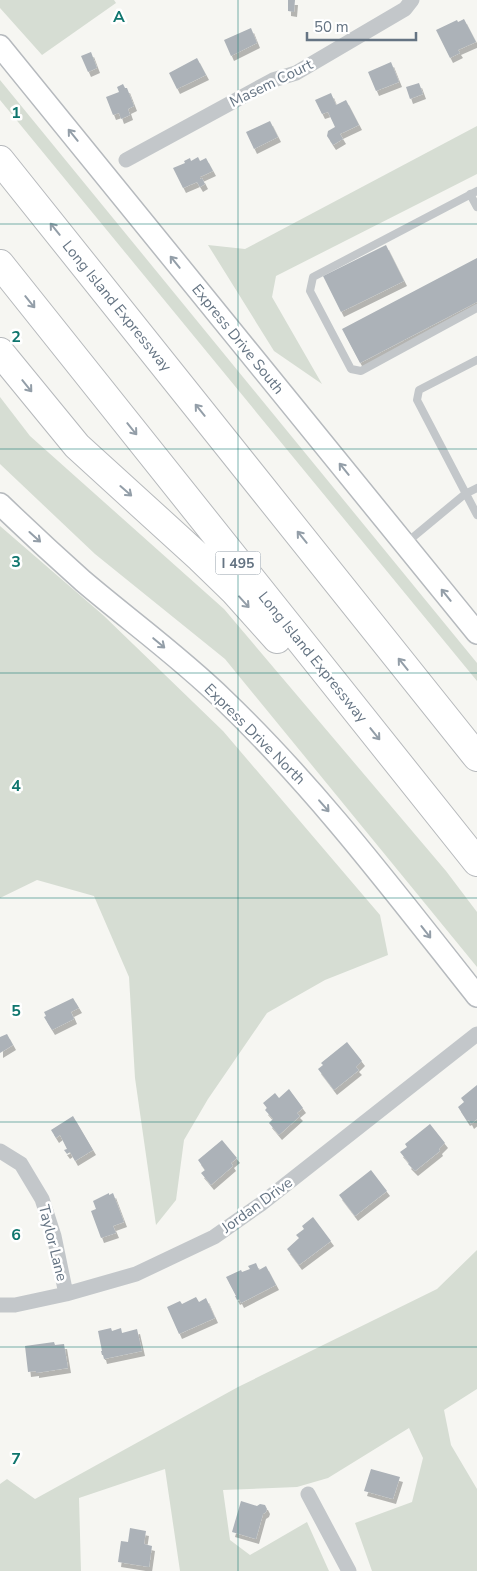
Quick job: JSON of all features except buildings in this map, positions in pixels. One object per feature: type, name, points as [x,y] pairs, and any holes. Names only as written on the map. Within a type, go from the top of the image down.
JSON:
[{"type":"highway","name":"Long Island Expressway","points":[[0,160],[477,757]]},
{"type":"highway","name":"Long Island Expressway","points":[[0,264],[477,862]]},
{"type":"highway","points":[[0,352],[77,446],[167,526],[234,591],[312,680],[357,712]]},
{"type":"highway","points":[[426,693],[477,745]]},
{"type":"main road","name":"Express Drive South","points":[[0,46],[477,633]]},
{"type":"main road","name":"Express Drive North","points":[[0,504],[84,581],[224,699],[261,736],[333,816],[477,996]]},
{"type":"street","name":"Masem Court","points":[[126,160],[273,80],[296,73],[405,9],[412,0]]},
{"type":"street","name":"Jordan Drive","points":[[0,1305],[15,1305],[66,1294],[136,1274],[214,1237],[261,1204],[477,1034]]},
{"type":"street","name":"Taylor Lane","points":[[0,1151],[21,1164],[42,1199],[54,1236],[66,1294]]},
{"type":"street","points":[[308,1494],[350,1571]]},
{"type":"lane","points":[[477,207],[474,192],[313,277],[310,290],[351,369],[361,371],[477,308]]},
{"type":"lane","points":[[477,360],[419,390],[417,400],[477,515]]},
{"type":"lane","points":[[404,544],[423,531],[466,494],[477,488]]},
{"type":"shaded area","points":[[0,0],[114,0],[116,3],[42,55],[0,8]]},
{"type":"shaded area","points":[[0,80],[477,663],[477,681],[0,100]]},
{"type":"shaded area","points":[[477,126],[477,174],[276,276],[272,297],[322,384],[274,351],[208,245],[245,249]]},
{"type":"shaded area","points":[[0,397],[30,436],[224,609],[446,871],[477,912],[477,967],[225,659],[95,554],[0,464]]},
{"type":"shaded area","points":[[0,526],[103,615],[223,731],[380,915],[388,955],[325,980],[267,1013],[208,1099],[184,1140],[176,1200],[156,1225],[135,1078],[129,977],[94,896],[37,880],[0,898]]},
{"type":"shaded area","points":[[477,1250],[477,1389],[444,1410],[451,1445],[477,1489],[477,1571],[372,1571],[355,1523],[412,1502],[423,1458],[409,1428],[328,1478],[297,1487],[223,1490],[230,1540],[250,1555],[307,1522],[329,1571],[180,1571],[165,1469],[79,1498],[81,1571],[0,1571],[0,1484],[7,1479],[35,1499],[238,1387],[437,1289]]}]
